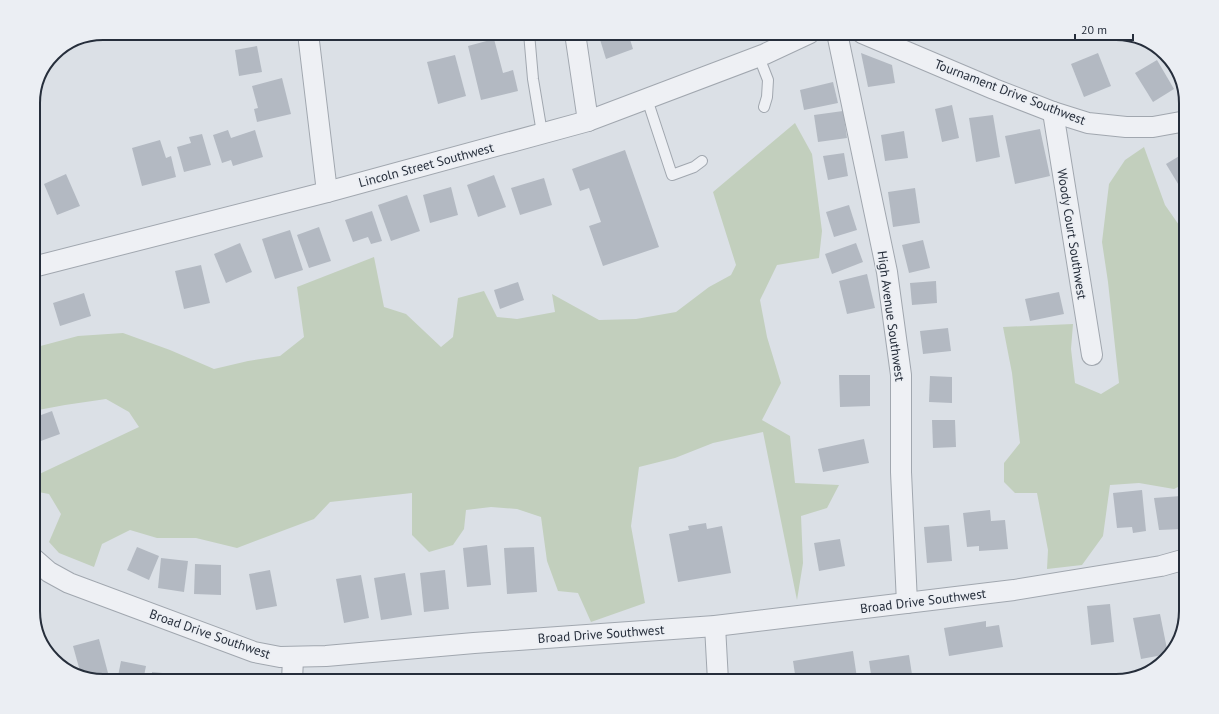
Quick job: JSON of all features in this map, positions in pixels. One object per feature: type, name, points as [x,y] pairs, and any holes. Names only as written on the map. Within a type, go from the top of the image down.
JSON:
[{"type":"street","points":[[309,40],[327,192]]},
{"type":"street","points":[[576,40],[588,121]]},
{"type":"street","name":"Lincoln Street Southwest","points":[[40,265],[327,192],[588,121],[759,57],[795,40]]},
{"type":"street","name":"High Avenue Southwest","points":[[838,40],[888,272],[901,375],[901,472],[907,603]]},
{"type":"street","name":"Tournament Drive Southwest","points":[[878,40],[994,89],[1053,112],[1088,123],[1126,127],[1153,126],[1179,122]]},
{"type":"street","name":"Woody Court Southwest","points":[[1053,112],[1092,355]]},
{"type":"street","name":"Broad Drive Southwest","points":[[40,564],[49,572],[69,584],[254,652],[293,658],[333,656],[474,643],[715,626],[1014,590],[1161,566],[1179,561]]},
{"type":"street","points":[[715,626],[718,674]]},
{"type":"street","points":[[292,674],[293,658]]},
{"type":"lane","points":[[530,40],[533,79],[542,133]]},
{"type":"lane","points":[[759,57],[768,80],[764,107]]},
{"type":"lane","points":[[647,99],[672,175],[694,167],[702,161]]},
{"type":"green space","points":[[795,123],[812,154],[822,231],[819,258],[777,265],[760,300],[767,337],[781,383],[762,420],[790,436],[795,483],[839,485],[827,508],[801,516],[803,563],[797,600],[763,432],[713,443],[675,458],[639,467],[631,526],[645,603],[591,622],[578,593],[558,591],[547,561],[541,517],[517,509],[491,507],[466,510],[464,529],[453,545],[429,552],[412,535],[412,493],[330,502],[314,519],[237,548],[196,538],[157,538],[130,530],[102,544],[94,567],[59,553],[49,542],[61,514],[49,494],[40,492],[40,474],[139,427],[129,412],[106,399],[40,410],[40,346],[78,336],[123,333],[170,350],[214,369],[248,361],[280,356],[304,337],[297,287],[374,257],[384,307],[406,314],[441,347],[453,337],[458,298],[484,291],[497,317],[517,319],[555,312],[552,294],[599,320],[636,319],[676,312],[709,287],[731,275],[736,265],[713,192]]},
{"type":"green space","points":[[1144,147],[1165,205],[1179,225],[1179,486],[1174,489],[1139,483],[1110,485],[1103,536],[1082,565],[1047,569],[1048,550],[1037,493],[1015,493],[1004,482],[1004,463],[1020,443],[1012,373],[1003,327],[1073,324],[1071,349],[1075,383],[1101,394],[1119,383],[1102,242],[1109,184],[1125,160]]},
{"type":"building","points":[[494,40],[503,73],[513,70],[518,91],[481,100],[468,46]]},
{"type":"building","points":[[600,40],[630,40],[633,49],[606,59]]},
{"type":"building","points":[[257,46],[262,72],[239,76],[235,50]]},
{"type":"building","points":[[861,53],[892,65],[895,83],[868,87]]},
{"type":"building","points":[[1098,53],[1111,86],[1084,97],[1071,64]]},
{"type":"building","points":[[455,55],[466,96],[438,104],[427,62]]},
{"type":"building","points":[[1157,60],[1174,89],[1153,102],[1135,73]]},
{"type":"building","points":[[282,78],[291,114],[257,122],[254,109],[258,108],[252,86]]},
{"type":"building","points":[[833,82],[838,103],[804,110],[800,90]]},
{"type":"building","points":[[952,105],[959,138],[942,142],[935,109]]},
{"type":"building","points":[[843,111],[847,138],[818,142],[814,115]]},
{"type":"building","points":[[993,115],[1000,157],[976,162],[969,118]]},
{"type":"building","points":[[1040,129],[1050,176],[1015,184],[1005,136]]},
{"type":"building","points":[[228,130],[231,138],[255,130],[263,157],[233,166],[231,160],[222,163],[213,135]]},
{"type":"building","points":[[904,131],[908,158],[885,161],[881,135]]},
{"type":"building","points":[[202,134],[211,165],[184,172],[177,147],[191,143],[189,137]]},
{"type":"building","points":[[160,140],[166,158],[171,156],[176,177],[142,186],[132,148]]},
{"type":"building","points":[[625,150],[659,247],[603,266],[589,226],[601,222],[589,188],[580,191],[572,169]]},
{"type":"building","points":[[844,153],[848,176],[828,180],[823,156]]},
{"type":"building","points":[[1179,156],[1179,185],[1166,164]]},
{"type":"building","points":[[66,174],[80,206],[57,215],[44,184]]},
{"type":"building","points":[[494,175],[506,207],[478,217],[467,185]]},
{"type":"building","points":[[544,178],[552,205],[520,215],[511,188]]},
{"type":"building","points":[[451,187],[458,215],[430,223],[423,195]]},
{"type":"building","points":[[915,188],[920,223],[893,227],[888,192]]},
{"type":"building","points":[[407,195],[420,231],[391,241],[378,205]]},
{"type":"building","points":[[849,205],[857,230],[834,237],[826,212]]},
{"type":"building","points":[[372,211],[382,241],[371,244],[368,237],[353,242],[345,220]]},
{"type":"building","points":[[319,227],[331,261],[309,268],[297,235]]},
{"type":"building","points":[[290,230],[303,270],[275,279],[262,239]]},
{"type":"building","points":[[923,240],[930,268],[909,273],[902,245]]},
{"type":"building","points":[[240,243],[252,272],[226,283],[214,254]]},
{"type":"building","points":[[856,243],[863,262],[832,274],[825,254]]},
{"type":"building","points":[[201,265],[210,303],[184,309],[175,271]]},
{"type":"building","points":[[867,274],[875,308],[847,314],[839,281]]},
{"type":"building","points":[[936,281],[937,303],[912,305],[910,283]]},
{"type":"building","points":[[518,282],[524,300],[500,309],[494,290]]},
{"type":"building","points":[[1059,292],[1064,314],[1030,321],[1025,299]]},
{"type":"building","points":[[84,293],[91,316],[60,326],[53,303]]},
{"type":"building","points":[[948,328],[951,351],[923,354],[920,331]]},
{"type":"building","points":[[839,375],[870,375],[870,406],[840,407]]},
{"type":"building","points":[[930,376],[952,377],[952,403],[929,402]]},
{"type":"building","points":[[52,411],[60,434],[40,441],[40,415]]},
{"type":"building","points":[[932,420],[955,420],[956,447],[933,448]]},
{"type":"building","points":[[864,439],[869,463],[823,472],[818,449]]},
{"type":"building","points":[[1142,490],[1146,531],[1133,533],[1132,527],[1117,528],[1113,493]]},
{"type":"building","points":[[1179,496],[1179,529],[1159,530],[1154,498]]},
{"type":"building","points":[[990,510],[991,521],[1005,520],[1008,549],[979,551],[979,546],[967,547],[963,513]]},
{"type":"building","points":[[706,523],[707,529],[722,526],[731,573],[678,582],[669,534],[689,530],[688,526]]},
{"type":"building","points":[[949,525],[952,561],[927,563],[924,527]]},
{"type":"building","points":[[840,539],[845,566],[819,571],[814,543]]},
{"type":"building","points":[[487,545],[491,585],[467,587],[463,548]]},
{"type":"building","points":[[137,547],[159,556],[149,580],[127,570]]},
{"type":"building","points":[[534,547],[537,592],[507,594],[504,548]]},
{"type":"building","points":[[161,558],[188,561],[184,592],[158,588]]},
{"type":"building","points":[[195,564],[221,565],[221,595],[194,594]]},
{"type":"building","points":[[270,570],[277,606],[256,610],[249,574]]},
{"type":"building","points":[[445,570],[449,609],[424,612],[420,573]]},
{"type":"building","points":[[405,573],[412,615],[381,620],[374,578]]},
{"type":"building","points":[[361,575],[369,618],[344,623],[336,579]]},
{"type":"building","points":[[1110,604],[1114,642],[1091,645],[1087,606]]},
{"type":"building","points":[[1160,614],[1167,648],[1159,656],[1141,659],[1133,618]]},
{"type":"building","points":[[986,621],[986,627],[999,625],[1003,647],[949,656],[944,628]]},
{"type":"building","points":[[99,639],[108,673],[103,674],[87,672],[79,669],[73,646]]},
{"type":"building","points":[[853,651],[856,674],[795,674],[793,661]]},
{"type":"building","points":[[909,655],[912,674],[871,674],[869,661]]},
{"type":"building","points":[[121,661],[146,666],[144,674],[118,674]]},
{"type":"building","points":[[152,672],[173,674],[152,674]]}]
